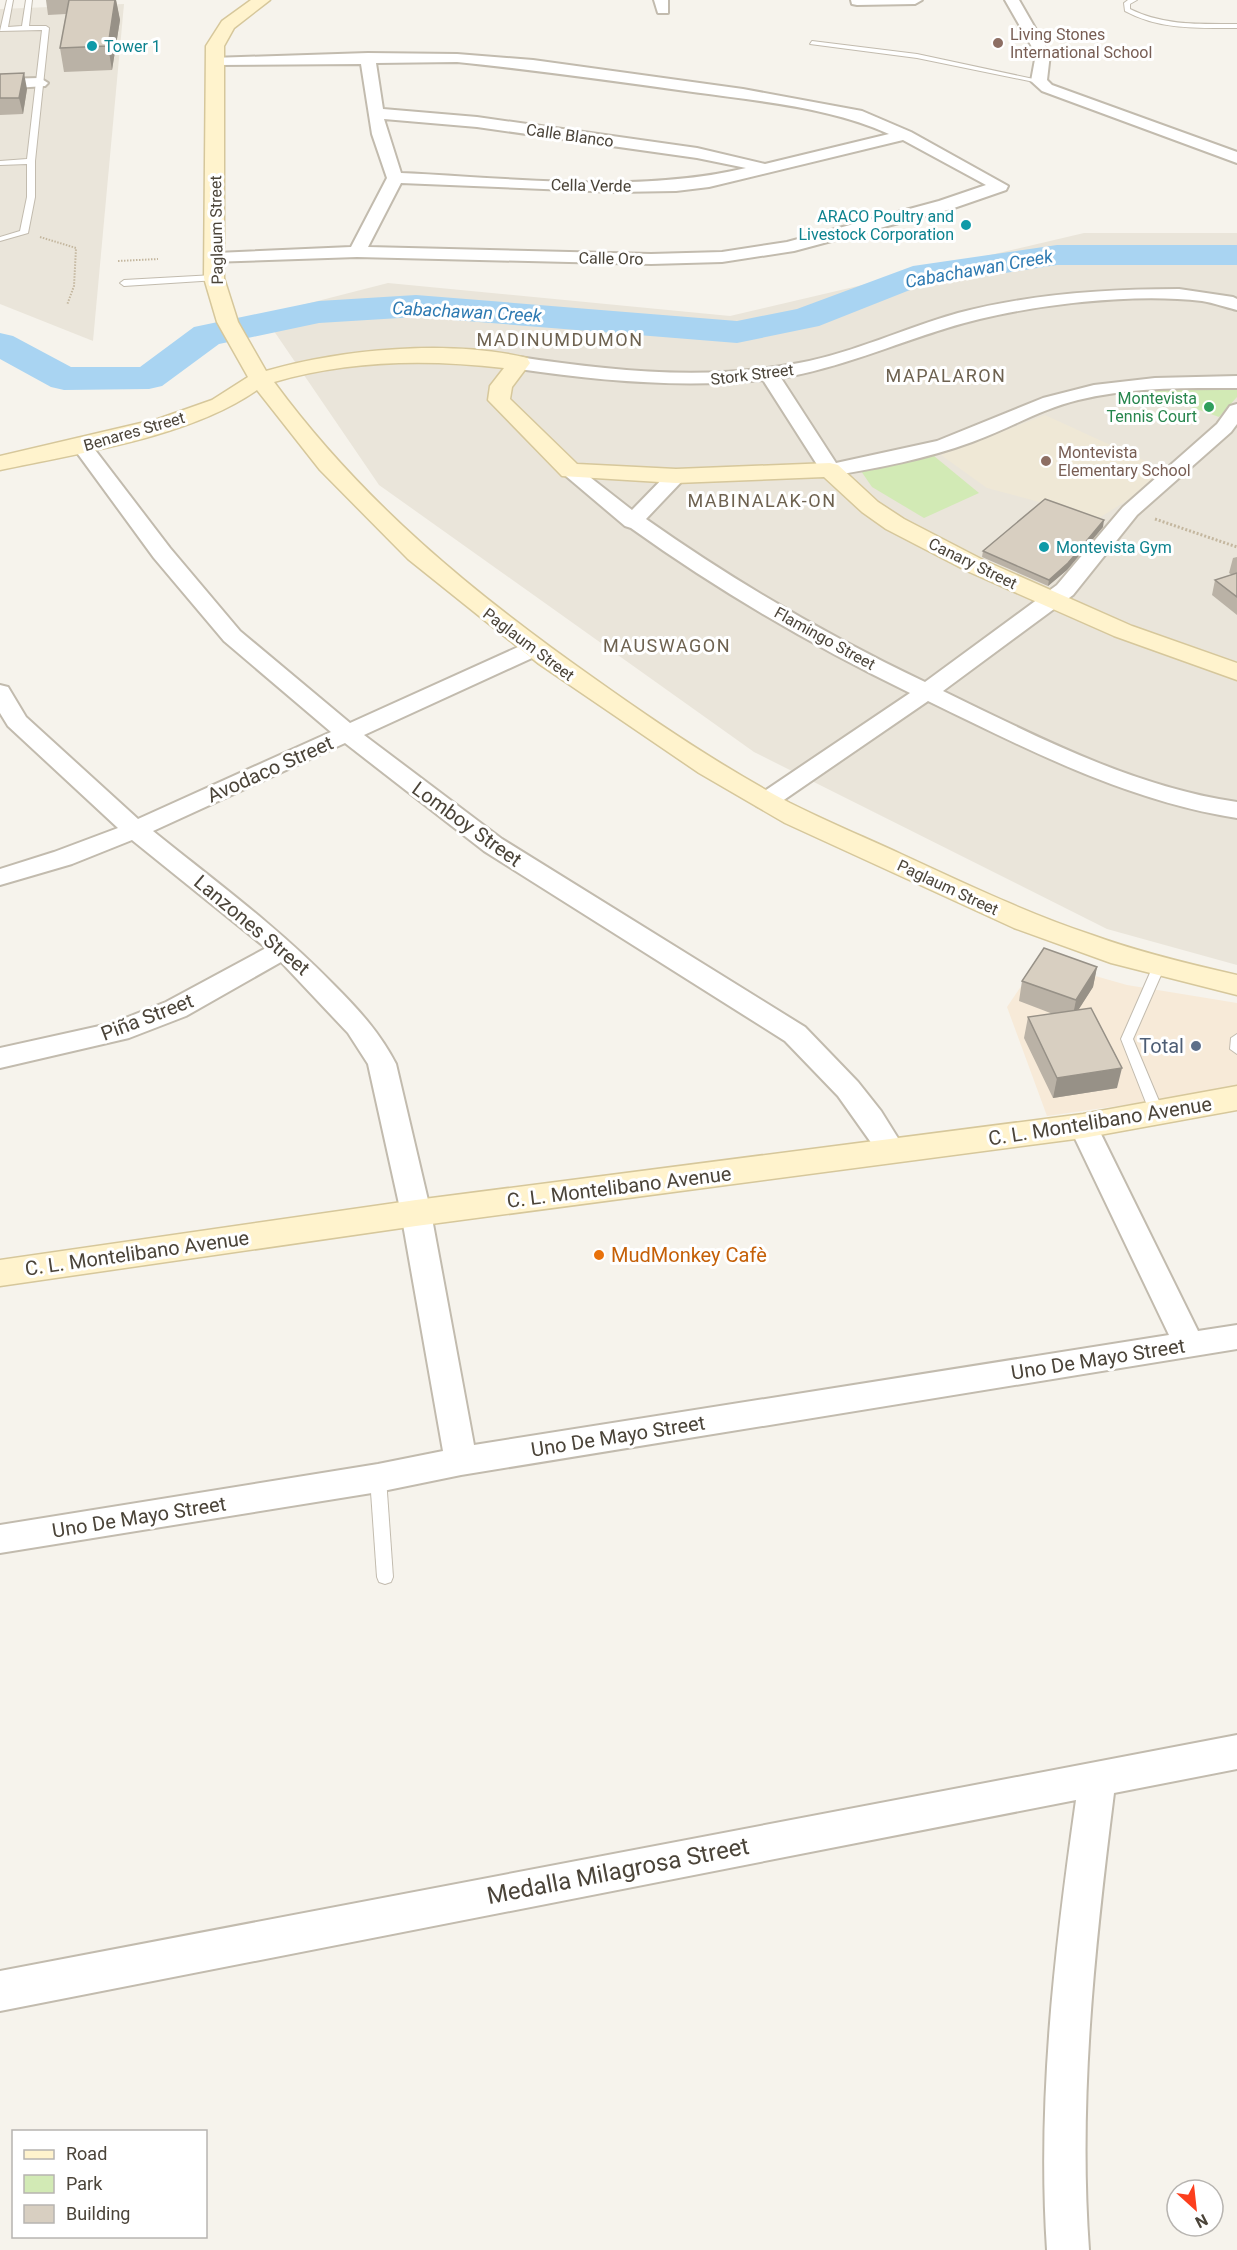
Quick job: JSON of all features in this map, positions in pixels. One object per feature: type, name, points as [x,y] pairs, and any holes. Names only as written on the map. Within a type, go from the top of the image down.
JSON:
[{"type":"street","name":"Paglaum Street","points":[[262,0],[219,33],[215,46],[216,258],[214,278],[220,308],[235,341],[260,380],[335,476],[370,513],[437,574],[600,696],[766,801],[1013,917],[1108,952],[1237,985]]},
{"type":"street","points":[[856,1],[915,0]]},
{"type":"street","points":[[1012,0],[1043,54],[1039,81],[1058,93],[1202,143],[1237,158]]},
{"type":"street","points":[[357,252],[395,178],[387,162],[375,113],[368,57]]},
{"type":"street","points":[[216,61],[368,57],[491,61],[742,94],[852,114],[905,135]]},
{"type":"street","points":[[0,84],[40,83]]},
{"type":"street","name":"Calle Blanco","points":[[375,113],[477,122],[647,145],[763,167]]},
{"type":"street","name":"Cella Verde","points":[[395,178],[545,185],[676,186],[709,182],[763,167],[905,135]]},
{"type":"street","name":"Calle Oro","points":[[216,258],[357,252],[651,259],[722,257],[788,247],[998,188],[999,184],[905,135]]},
{"type":"street","name":"Stork Street","points":[[260,380],[332,363],[423,354],[665,380],[769,374],[825,363],[967,317],[1061,300],[1165,294],[1220,298],[1237,304]]},
{"type":"street","name":"Flamingo Street","points":[[519,363],[501,386],[499,400],[570,471],[632,522],[791,621],[925,693],[1107,775],[1170,796],[1237,810]]},
{"type":"street","name":"Canary Street","points":[[769,374],[830,470],[870,507],[895,524],[976,566],[1123,631],[1237,672]]},
{"type":"street","name":"Benares Street","points":[[0,463],[138,432],[223,404],[260,380]]},
{"type":"street","points":[[570,471],[676,476],[830,470],[883,462],[931,450],[982,431],[1028,410],[1109,386],[1160,382],[1237,382]]},
{"type":"street","points":[[766,801],[925,693],[1052,600],[1073,582],[1100,544],[1130,511],[1224,428],[1237,410]]},
{"type":"street","name":"Lomboy Street","points":[[82,446],[162,553],[232,636],[348,734],[493,845],[795,1034],[835,1071],[874,1119],[892,1151]]},
{"type":"street","points":[[632,522],[676,476]]},
{"type":"street","name":"Avodaco Street","points":[[0,877],[63,858],[135,830],[535,648]]},
{"type":"street","name":"Lanzones Street","points":[[0,692],[8,723],[135,830],[285,949],[326,990],[371,1042],[382,1064],[416,1213],[461,1461]]},
{"type":"street","name":"Piña Street","points":[[0,1058],[53,1048],[119,1031],[176,1009],[285,949]]},
{"type":"street","name":"C. L. Montelibano Avenue","points":[[0,1273],[416,1213],[1083,1126],[1237,1098]]},
{"type":"street","points":[[1083,1126],[1189,1344]]},
{"type":"street","name":"Uno De Mayo Street","points":[[0,1539],[378,1479],[461,1461],[1237,1337]]},
{"type":"street","name":"Medalla Milagrosa Street","points":[[0,1990],[1237,1752]]},
{"type":"street","points":[[1068,2250],[1067,2066],[1080,1911],[1098,1778]]},
{"type":"lane","points":[[0,239],[24,233],[31,196],[31,161],[46,28],[2,29],[9,1],[29,0],[25,28]]},
{"type":"lane","points":[[1134,0],[1127,3],[1127,10],[1142,18],[1189,25],[1237,26]]},
{"type":"lane","points":[[812,43],[926,57],[1039,81]]},
{"type":"lane","points":[[0,163],[31,161]]},
{"type":"lane","points":[[124,283],[214,278]]},
{"type":"lane","points":[[1157,1113],[1127,1039],[1159,966]]},
{"type":"lane","points":[[1237,1038],[1237,1049]]},
{"type":"lane","points":[[378,1479],[385,1577]]},
{"type":"path","points":[[24,233],[76,248],[74,286],[67,305]]},
{"type":"path","points":[[1130,511],[1237,547]]},
{"type":"shaded area","points":[[124,4],[93,341],[0,304],[0,9]]},
{"type":"shaded area","points":[[1084,233],[1237,233],[1237,965],[1107,929],[754,752],[379,485],[263,315],[388,283],[730,316]]},
{"type":"shaded area","name":"Montevista Elementary School","points":[[1045,415],[1156,466],[1150,486],[1099,518],[987,488],[941,455]]},
{"type":"shaded area","points":[[1039,960],[1127,985],[1237,1003],[1237,1089],[1047,1116],[1007,1007]]},
{"type":"green space","name":"Montevista Tennis Court","points":[[1237,381],[1237,397],[1219,417],[1123,383]]},
{"type":"green space","points":[[934,456],[979,493],[924,518],[872,487],[861,471]]},
{"type":"building","points":[[69,0],[115,0],[108,46],[60,48]]},
{"type":"building","points":[[24,73],[19,98],[0,98],[0,74]]},
{"type":"building","name":"Montevista Gym","points":[[1045,499],[1104,520],[1068,563],[1049,580],[983,551]]},
{"type":"building","points":[[1237,573],[1237,597],[1215,580]]},
{"type":"building","points":[[1044,948],[1097,967],[1076,1000],[1022,981]]},
{"type":"building","points":[[1091,1008],[1122,1068],[1057,1078],[1028,1017]]},
{"type":"waterway","name":"Cabachawan Creek","points":[[0,344],[64,379],[149,378],[207,335],[319,312],[416,306],[737,332],[806,318],[913,277],[1057,255],[1237,255]]},
{"type":"place","name":"Living Stones International School","points":[[998,43]]},
{"type":"place","name":"Tower 1","points":[[92,46]]},
{"type":"place","name":"ARACO Poultry and Livestock Corporation","points":[[966,225]]},
{"type":"place","name":"Montevista Tennis Court","points":[[1209,407]]},
{"type":"place","name":"Montevista Elementary School","points":[[1046,461]]},
{"type":"place","name":"Montevista Gym","points":[[1044,547]]},
{"type":"place","name":"Total","points":[[1196,1046]]},
{"type":"place","name":"MudMonkey Cafè","points":[[599,1255]]},
{"type":"district","name":"MADINUMDUMON","points":[[560,340]]},
{"type":"district","name":"MAPALARON","points":[[946,376]]},
{"type":"district","name":"MABINALAK-ON","points":[[762,501]]},
{"type":"district","name":"MAUSWAGON","points":[[667,646]]}]
